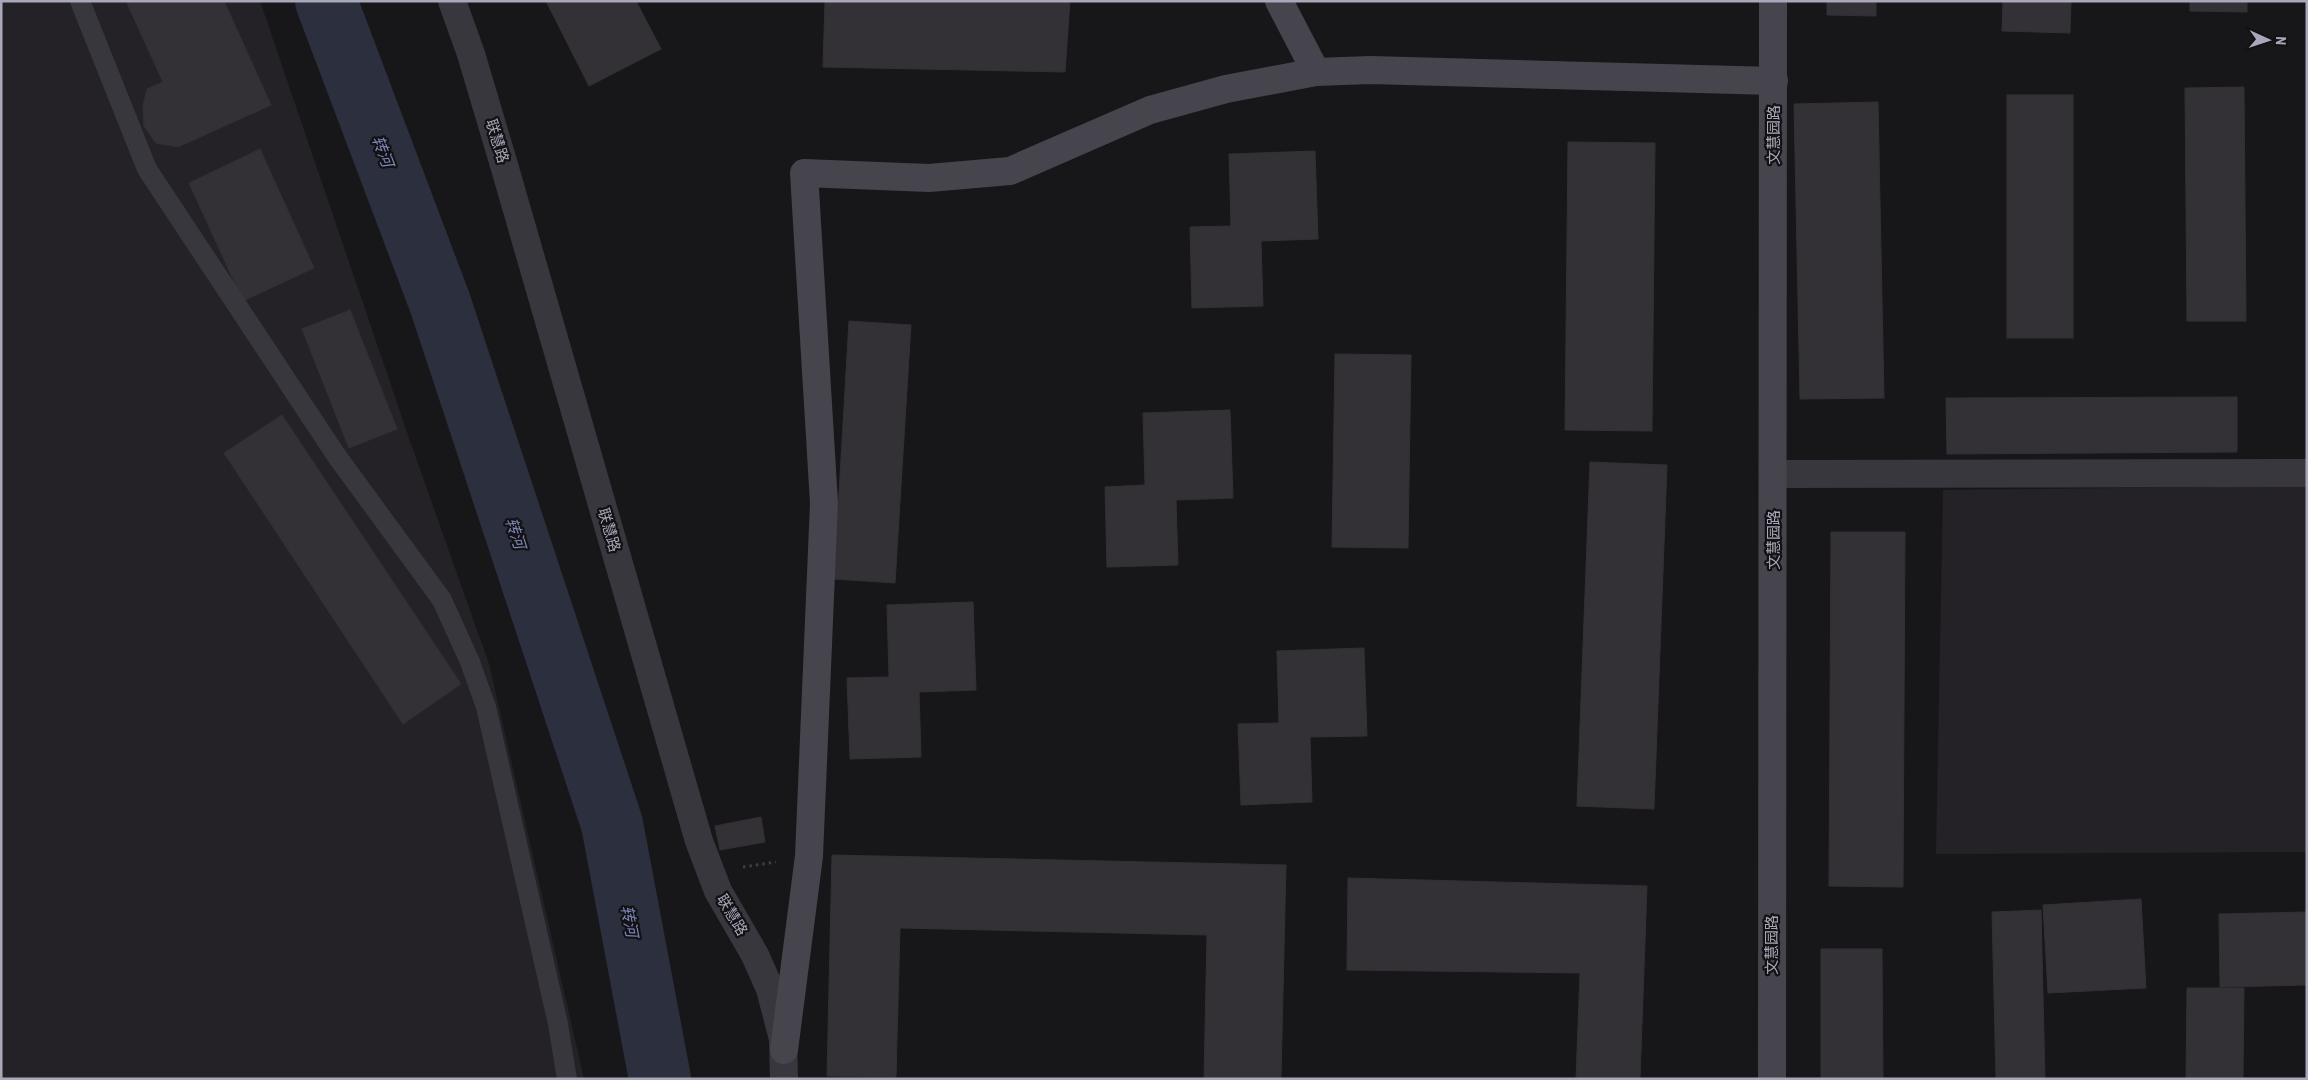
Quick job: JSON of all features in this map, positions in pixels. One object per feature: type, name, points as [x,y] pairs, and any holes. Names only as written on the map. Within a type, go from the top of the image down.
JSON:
[{"type":"street","name":"联慧路","points":[[452,1],[471,54],[504,165],[681,781],[710,872],[718,891],[755,955],[768,984],[778,1015],[784,1050],[784,1079]]},
{"type":"street","points":[[1279,1],[1316,72]]},
{"type":"street","name":"文慧园路","points":[[1772,1079],[1773,1]]},
{"type":"street","points":[[784,1050],[809,856],[824,503],[804,173],[929,178],[1010,171],[1150,110],[1259,82],[1316,72],[1370,70],[1774,81]]},
{"type":"street","points":[[1774,474],[2307,473]]},
{"type":"lane","points":[[80,1],[147,169],[336,455],[442,600],[470,662],[488,716],[558,1024],[567,1079]]},
{"type":"path","points":[[710,872],[809,856]]},
{"type":"shaded area","points":[[1,1],[260,1],[410,441],[489,664],[584,1079],[1,1079]]},
{"type":"shaded area","points":[[2307,486],[2307,852],[1936,854],[1943,490]]},
{"type":"building","points":[[126,1],[224,1],[271,105],[178,147],[156,143],[144,126],[143,106],[147,89],[163,82]]},
{"type":"building","points":[[546,1],[636,1],[661,49],[589,86]]},
{"type":"building","points":[[825,1],[1070,1],[1065,72],[823,67]]},
{"type":"building","points":[[1827,1],[1876,1],[1876,16],[1827,15]]},
{"type":"building","points":[[2003,1],[2071,1],[2070,33],[2002,31]]},
{"type":"building","points":[[2190,1],[2247,1],[2247,12],[2190,11]]},
{"type":"building","points":[[2244,87],[2246,321],[2187,321],[2185,88]]},
{"type":"building","points":[[2007,95],[2073,95],[2073,338],[2007,338]]},
{"type":"building","points":[[1878,102],[1884,398],[1800,399],[1794,104]]},
{"type":"building","points":[[1568,142],[1655,143],[1652,431],[1565,430]]},
{"type":"building","points":[[260,149],[314,268],[243,301],[189,183]]},
{"type":"building","points":[[1315,151],[1318,239],[1261,241],[1263,306],[1192,308],[1190,227],[1231,226],[1229,154]]},
{"type":"building","points":[[350,310],[397,429],[349,448],[302,329]]},
{"type":"building","points":[[849,321],[911,325],[895,583],[834,579]]},
{"type":"building","points":[[1335,354],[1411,355],[1408,548],[1332,547]]},
{"type":"building","points":[[2237,397],[2237,452],[1947,454],[1946,398]]},
{"type":"building","points":[[1230,410],[1233,498],[1176,500],[1178,565],[1107,567],[1105,487],[1145,485],[1143,413]]},
{"type":"building","points":[[282,415],[461,684],[403,724],[224,453]]},
{"type":"building","points":[[1590,462],[1667,465],[1654,809],[1577,806]]},
{"type":"building","points":[[1831,532],[1905,532],[1903,887],[1829,886]]},
{"type":"building","points":[[973,602],[976,690],[919,692],[921,757],[850,759],[847,678],[889,677],[887,605]]},
{"type":"building","points":[[1364,648],[1367,736],[1310,737],[1312,802],[1241,805],[1238,724],[1279,723],[1277,651]]},
{"type":"building","points":[[761,817],[765,842],[720,850],[715,826]]},
{"type":"building","points":[[832,855],[1286,865],[1281,1079],[1204,1079],[1207,935],[900,928],[896,1077],[827,1076]]},
{"type":"building","points":[[1348,878],[1647,886],[1640,1079],[1576,1079],[1580,973],[1347,970]]},
{"type":"building","points":[[2141,899],[2146,988],[2048,993],[2043,905]]},
{"type":"building","points":[[2041,910],[2045,1079],[1996,1079],[1992,912]]},
{"type":"building","points":[[2307,912],[2307,985],[2220,987],[2219,914]]},
{"type":"building","points":[[1821,949],[1882,949],[1883,1079],[1821,1079]]},
{"type":"building","points":[[2187,988],[2244,988],[2243,1079],[2186,1079]]},
{"type":"waterway","name":"转河","points":[[326,1],[440,303],[612,824],[660,1079]]}]
